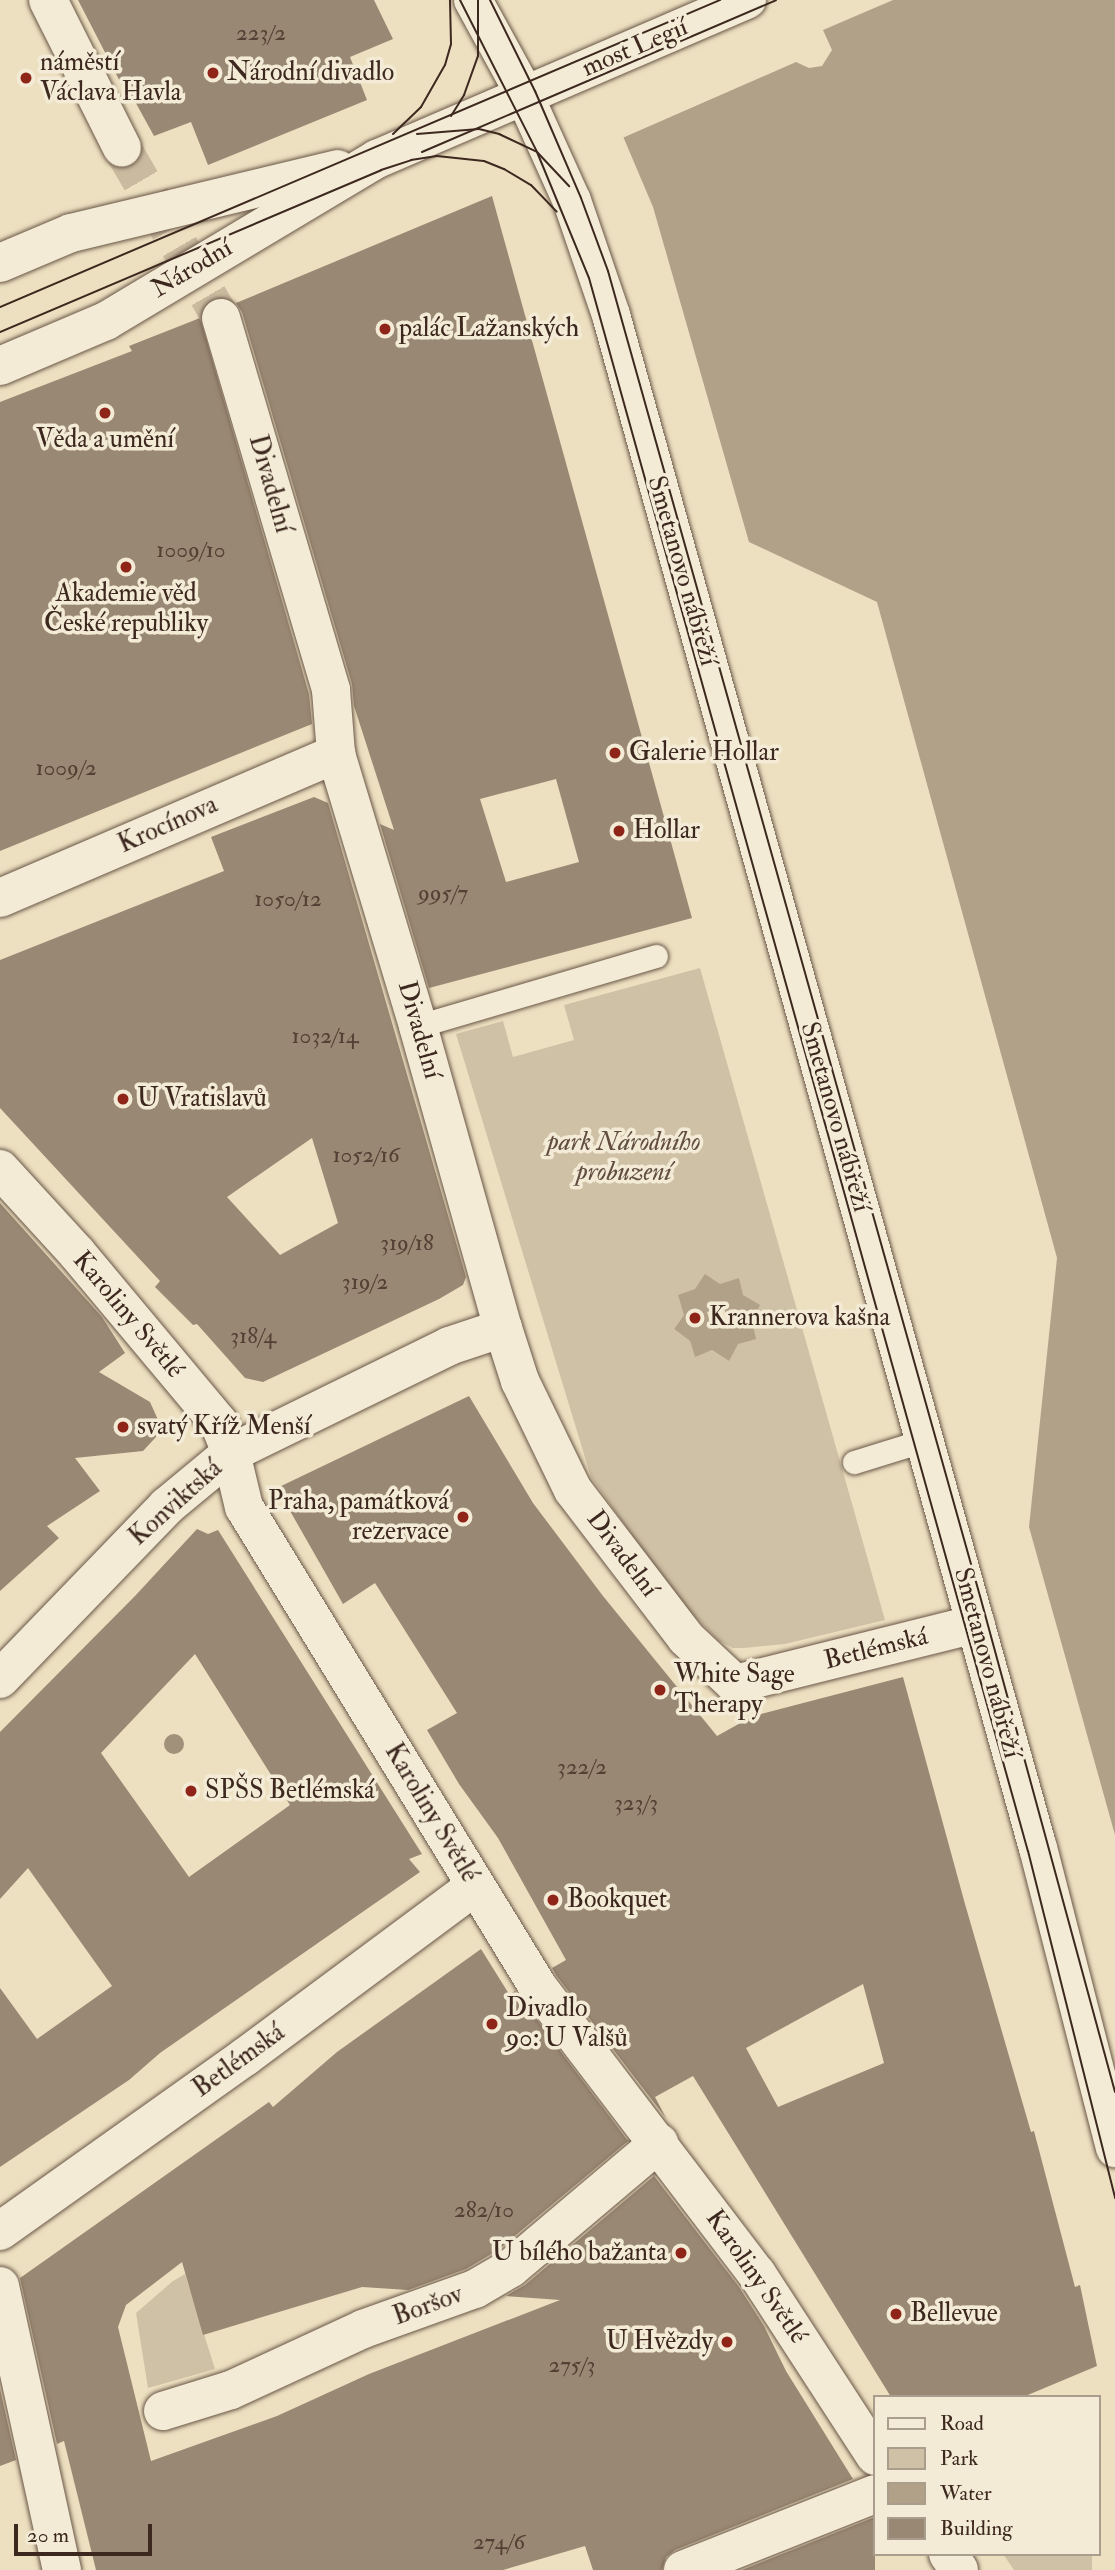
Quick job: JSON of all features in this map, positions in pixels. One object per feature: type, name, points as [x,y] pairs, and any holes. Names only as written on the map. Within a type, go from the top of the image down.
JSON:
[{"type":"street","points":[[48,0],[122,148]]},
{"type":"street","name":"Smetanovo nábřeží","points":[[473,0],[524,95],[572,201],[607,302],[1038,1848],[1115,2148]]},
{"type":"street","name":"most Legií","points":[[524,95],[747,0]]},
{"type":"street","name":"Národní","points":[[0,366],[106,321],[377,159],[524,95]]},
{"type":"street","name":"Národní","points":[[0,263],[71,233],[377,159]]},
{"type":"street","name":"Divadelní","points":[[221,318],[331,690],[336,754],[520,1381],[573,1490],[686,1638],[735,1684]]},
{"type":"street","name":"Krocínova","points":[[0,898],[167,828],[215,803],[336,754]]},
{"type":"street","name":"Karoliny Světlé","points":[[0,1169],[76,1252],[219,1423],[231,1453],[244,1507],[538,1987],[757,2274],[874,2454]]},
{"type":"street","name":"Konviktská","points":[[0,1679],[167,1506],[231,1453],[449,1346],[503,1328]]},
{"type":"street","name":"Betlémská","points":[[735,1684],[976,1624]]},
{"type":"street","name":"Betlémská","points":[[0,2231],[234,2065],[475,1886]]},
{"type":"street","name":"Boršov","points":[[163,2411],[231,2390],[363,2329],[475,2289],[511,2268],[659,2143]]},
{"type":"street","points":[[0,2286],[62,2570]]},
{"type":"street","points":[[683,2570],[874,2494]]},
{"type":"lane","points":[[418,1026],[656,956]]},
{"type":"lane","points":[[855,1462],[925,1440]]},
{"type":"green space","name":"park Národního probuzení","points":[[700,968],[885,1620],[785,1644],[733,1648],[719,1641],[677,1599],[591,1477],[456,1034],[503,1021],[513,1057],[574,1040],[564,1005]],"holes":[[[743,1296],[729,1361],[712,1350],[695,1356],[690,1341],[674,1329],[684,1315]]]},
{"type":"green space","points":[[185,2274],[215,2369],[148,2388],[136,2313]]},
{"type":"green space","points":[[1004,2556],[1092,2556],[1092,2570],[1014,2570]]},
{"type":"water","points":[[558,0],[1115,0],[1115,1835],[1029,1527],[1057,1258],[877,602],[749,542],[653,207],[594,68]]},
{"type":"water","name":"Krannerova kašna","points":[[705,1274],[720,1284],[739,1278],[743,1295],[760,1305],[752,1321],[756,1339],[738,1344],[729,1361],[712,1350],[695,1357],[690,1341],[674,1329],[684,1315],[678,1295],[695,1289]],"holes":[[[724,1307],[728,1323],[712,1329],[707,1312]]]},
{"type":"pier","points":[[555,0],[893,0],[823,30],[832,50],[822,66],[809,68],[796,62],[620,139],[591,69]]},
{"type":"building","name":"Národní divadlo","points":[[78,0],[374,0],[393,39],[350,57],[367,100],[208,165],[191,122],[154,136],[132,96],[128,97]]},
{"type":"building","points":[[492,196],[692,918],[429,988],[380,824],[394,830],[354,706],[352,684],[242,312],[236,303]],"holes":[[[556,779],[579,862],[506,882],[480,799]]]},
{"type":"building","name":"Akademie věd České republiky","points":[[200,318],[309,694],[312,724],[0,851],[0,402],[132,351],[129,346]]},
{"type":"building","points":[[314,797],[328,803],[466,1277],[463,1285],[439,1299],[263,1382],[245,1378],[197,1324],[193,1325],[155,1287],[160,1281],[0,1108],[0,960],[224,871],[211,837]],"holes":[[[312,1138],[338,1223],[280,1255],[227,1197]]]},
{"type":"building","points":[[0,1203],[102,1317],[125,1353],[99,1372],[150,1402],[159,1422],[156,1437],[143,1451],[75,1458],[100,1491],[47,1526],[59,1538],[0,1591]]},
{"type":"building","points":[[469,1396],[533,1503],[603,1596],[717,1736],[753,1716],[903,1677],[965,1904],[1031,2132],[1034,2131],[1075,2287],[1080,2285],[1097,2366],[1028,2395],[890,2395],[693,2076],[655,2097],[666,2118],[556,1975],[552,1968],[566,1960],[498,1838],[459,1784],[427,1730],[457,1713],[375,1583],[343,1604],[277,1488]],"holes":[[[863,1984],[884,2063],[778,2107],[746,2048]]]},
{"type":"building","name":"SPŠS Betlémská","points":[[197,1529],[208,1534],[218,1530],[422,1854],[409,1859],[420,1872],[160,2053],[129,2080],[0,2167],[0,1988],[37,2039],[112,1986],[28,1868],[0,1899],[0,1732],[135,1596]],"holes":[[[195,1654],[290,1805],[189,1877],[101,1753]]]},
{"type":"building","points":[[481,1949],[509,1994],[515,1991],[628,2141],[498,2250],[466,2269],[408,2290],[362,2287],[203,2335],[182,2262],[126,2305],[118,2327],[151,2461],[277,2416],[369,2374],[560,2300],[506,2296],[525,2285],[654,2176],[739,2287],[764,2326],[786,2371],[853,2479],[675,2550],[666,2557],[662,2570],[593,2570],[585,2546],[503,2570],[96,2570],[64,2441],[57,2444],[20,2278],[269,2102],[273,2107],[337,2052]]},
{"type":"building","points":[[0,2389],[16,2460],[0,2466]]},
{"type":"building","points":[[874,2517],[875,2570],[742,2570]]},
{"type":"tunnel","points":[[122,148],[221,318]]},
{"type":"tram line","points":[[393,134],[421,107],[445,65],[451,44],[450,0]]},
{"type":"tram line","points":[[460,0],[537,152],[589,278],[1028,1851],[1115,2198]]},
{"type":"tram line","points":[[451,116],[464,95],[478,56],[478,0]]},
{"type":"tram line","points":[[490,0],[535,91],[581,198],[608,271],[980,1596],[1115,2092]]},
{"type":"tram line","points":[[0,307],[720,0]]},
{"type":"tram line","points":[[422,152],[776,0]]},
{"type":"tram line","points":[[417,134],[479,129],[499,134],[537,152],[569,186]]},
{"type":"tram line","points":[[0,332],[381,170],[411,160],[437,156],[484,161],[531,185],[557,212]]},
{"type":"place","name":"Národní divadlo","points":[[213,73]]},
{"type":"place","name":"náměstí Václava Havla","points":[[26,78]]},
{"type":"place","name":"palác Lažanských","points":[[385,329]]},
{"type":"place","name":"Věda a umění","points":[[105,413]]},
{"type":"place","name":"Akademie věd České republiky","points":[[126,567]]},
{"type":"place","name":"Galerie Hollar","points":[[615,753]]},
{"type":"place","name":"Hollar","points":[[619,831]]},
{"type":"place","name":"U Vratislavů","points":[[123,1099]]},
{"type":"place","name":"Krannerova kašna","points":[[695,1318]]},
{"type":"place","name":"svatý Kříž Menší","points":[[123,1427]]},
{"type":"place","name":"Praha, památková rezervace","points":[[463,1517]]},
{"type":"place","name":"White Sage Therapy","points":[[660,1690]]},
{"type":"place","name":"SPŠS Betlémská","points":[[191,1791]]},
{"type":"place","name":"Bookquet","points":[[553,1900]]},
{"type":"place","name":"Divadlo 90: U Valšů","points":[[492,2024]]},
{"type":"place","name":"U bílého bažanta","points":[[681,2253]]},
{"type":"place","name":"Bellevue","points":[[896,2314]]},
{"type":"place","name":"U Hvězdy","points":[[727,2342]]}]
